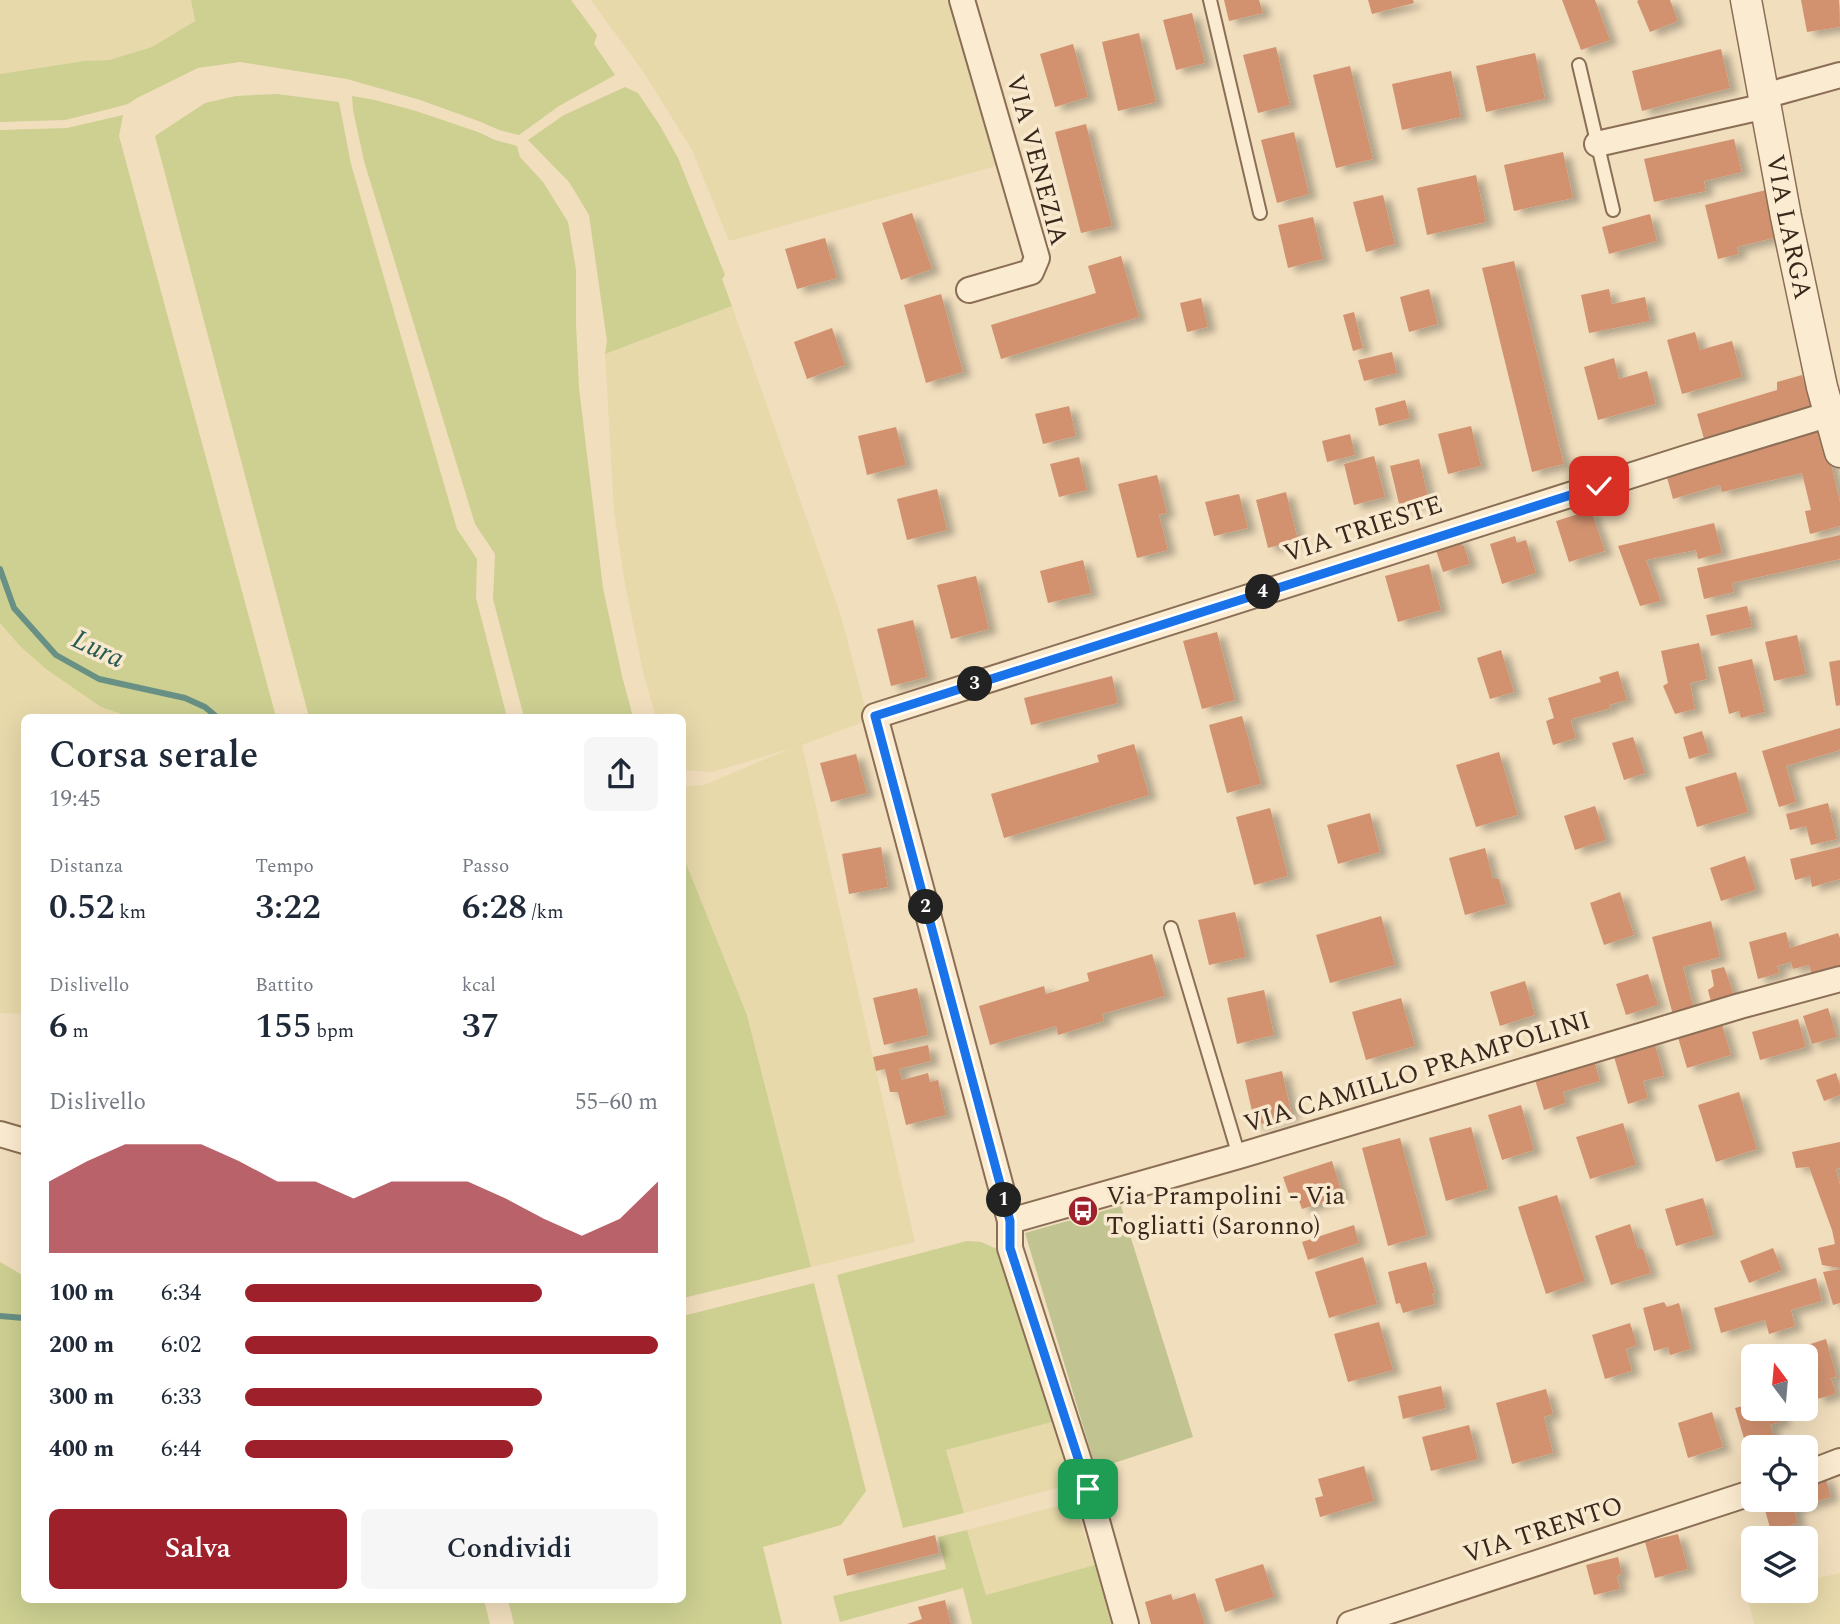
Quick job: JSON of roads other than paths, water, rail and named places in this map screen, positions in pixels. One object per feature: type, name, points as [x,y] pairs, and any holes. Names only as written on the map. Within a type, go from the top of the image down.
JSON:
[{"type":"street","name":"VIA VENEZIA","points":[[962,0],[1037,258],[1031,272],[969,290]]},
{"type":"street","name":"VIA LARGA","points":[[1746,0],[1786,217],[1822,387],[1840,452]]},
{"type":"street","points":[[1597,144],[1765,101],[1840,75]]},
{"type":"street","name":"VIA TRIESTE","points":[[1010,1221],[875,716],[1636,473],[1830,414]]},
{"type":"street","name":"VIA CAMILLO PRAMPOLINI","points":[[1010,1221],[1840,979]]},
{"type":"street","points":[[0,1134],[21,1140]]},
{"type":"street","points":[[1010,1221],[1010,1248],[1088,1489],[1126,1624]]},
{"type":"street","points":[[1818,1469],[1840,1461]]},
{"type":"street","name":"VIA TRENTO","points":[[1350,1624],[1741,1496]]},
{"type":"lane","points":[[1210,0],[1260,214]]},
{"type":"lane","points":[[1578,65],[1613,210]]},
{"type":"lane","points":[[1171,928],[1239,1156]]},
{"type":"waterway","name":"Lura","points":[[0,569],[14,608],[56,655],[99,679],[185,698],[213,714]]},
{"type":"waterway","name":"Lura","points":[[0,1316],[21,1318]]},
{"type":"place","name":"Via Prampolini - Via Togliatti (Saronno)","points":[[1083,1211]]}]
